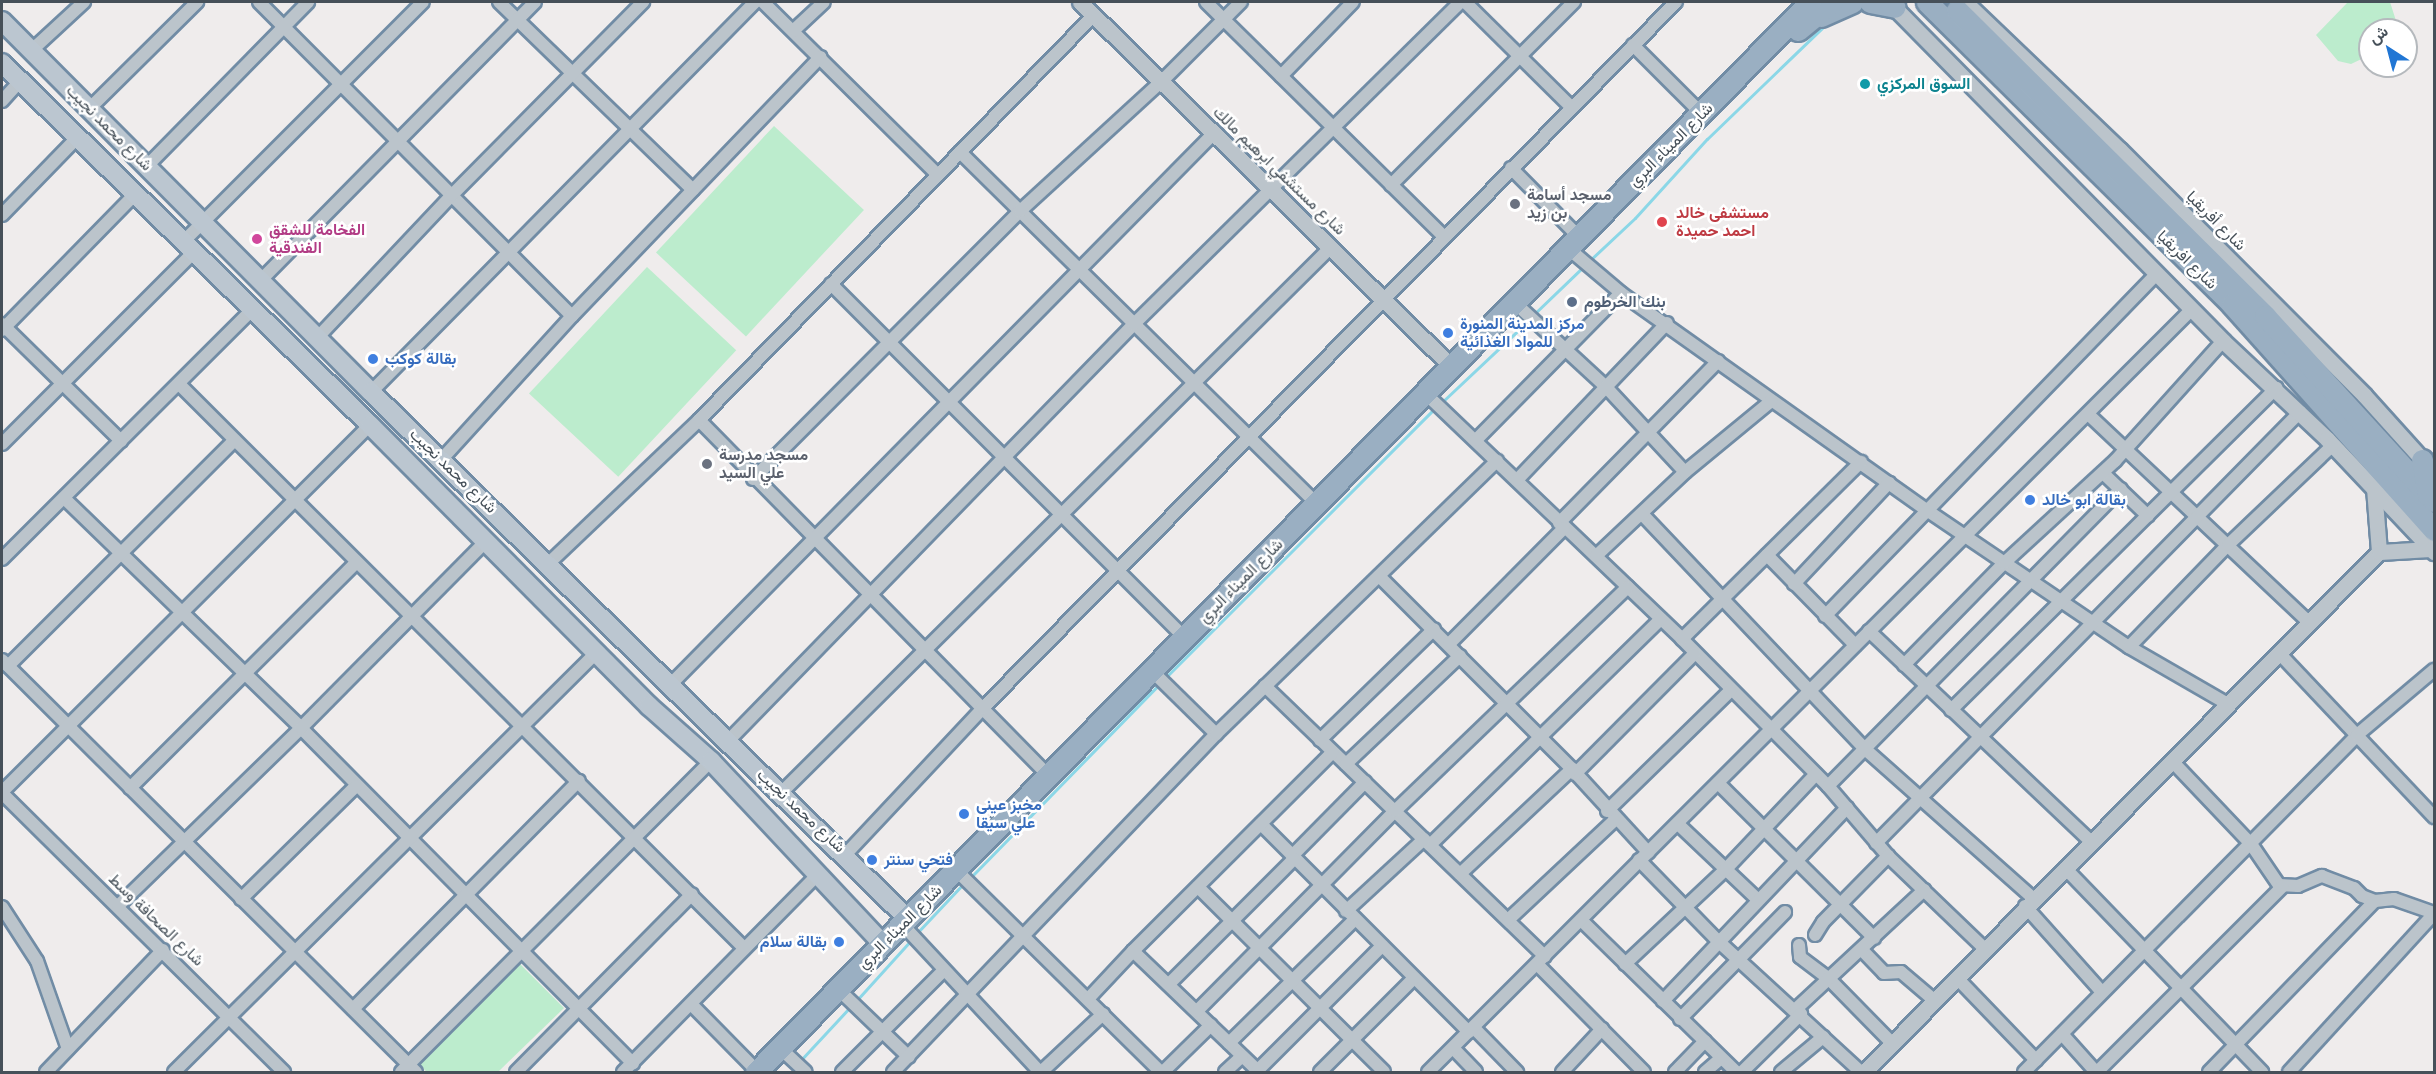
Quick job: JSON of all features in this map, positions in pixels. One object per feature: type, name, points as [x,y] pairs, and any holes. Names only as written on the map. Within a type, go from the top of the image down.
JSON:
[{"type":"highway","points":[[1800,14],[1810,2]]},
{"type":"highway","points":[[1800,14],[1843,2]]},
{"type":"highway","points":[[1870,2],[1892,4]]},
{"type":"highway","name":"شارع افريقيا","points":[[1927,2],[2160,222],[2265,316],[2431,498]]},
{"type":"highway","name":"شارع افريقيا","points":[[1948,2],[2160,222],[2360,450],[2433,544]]},
{"type":"highway","name":"شارع الميناء البري","points":[[757,1072],[1800,14]]},
{"type":"highway","points":[[2330,442],[2360,450]]},
{"type":"highway","points":[[2428,466],[2431,498]]},
{"type":"main road","name":"شارع محمد نجيب","points":[[2,21],[319,336],[371,392],[846,854],[870,878],[905,921]]},
{"type":"main road","name":"شارع محمد نجيب","points":[[2,63],[76,139],[370,425],[484,543],[711,761],[846,901],[883,944]]},
{"type":"main road","points":[[846,901],[870,878]]},
{"type":"street","points":[[32,50],[84,2]]},
{"type":"street","points":[[90,108],[197,2]]},
{"type":"street","points":[[259,2],[572,316]]},
{"type":"street","points":[[147,166],[308,2]]},
{"type":"street","points":[[2,444],[63,384],[188,247],[202,222],[423,2]]},
{"type":"street","points":[[499,2],[693,190]]},
{"type":"street","points":[[261,280],[535,2]]},
{"type":"street","points":[[319,336],[452,195],[643,2]]},
{"type":"street","points":[[371,392],[755,2]]},
{"type":"street","points":[[763,2],[938,175]]},
{"type":"street","points":[[793,31],[824,2]]},
{"type":"street","name":"شارع مستشفي ابرهيم مالك","points":[[1080,2],[1271,192],[1331,247],[1452,367]]},
{"type":"street","points":[[1206,2],[1443,237]]},
{"type":"street","points":[[753,479],[1020,212],[1161,82],[1241,2]]},
{"type":"street","points":[[1281,76],[1353,2]]},
{"type":"street","points":[[728,741],[1134,324],[1271,192],[1460,2]]},
{"type":"street","points":[[1465,2],[1571,106]]},
{"type":"street","points":[[1391,185],[1574,2]]},
{"type":"street","points":[[846,854],[983,708],[1571,106],[1676,2]]},
{"type":"street","name":"شارع أفريقيا","points":[[1965,2],[2208,238],[2364,395],[2428,466]]},
{"type":"street","points":[[1892,4],[2191,310],[2223,341],[2245,358],[2433,544]]},
{"type":"street","points":[[549,563],[699,420],[1094,15]]},
{"type":"street","points":[[1633,45],[1702,114]]},
{"type":"street","points":[[441,460],[572,316],[819,57]]},
{"type":"street","points":[[2,100],[20,82]]},
{"type":"street","points":[[671,684],[812,538],[1214,133]]},
{"type":"street","points":[[2,215],[76,139]]},
{"type":"street","points":[[960,152],[1317,504]]},
{"type":"street","points":[[1511,168],[1574,243],[1621,293],[1667,323],[1771,401],[2004,563],[2129,647],[2226,704]]},
{"type":"street","points":[[121,441],[3,327],[134,195]]},
{"type":"street","points":[[781,793],[1059,513],[1195,384],[1331,247]]},
{"type":"street","points":[[1825,616],[2157,274]]},
{"type":"street","points":[[831,284],[1002,459],[1185,638]]},
{"type":"street","points":[[1476,440],[1621,293]]},
{"type":"street","points":[[1515,303],[1606,387],[1685,472]]},
{"type":"street","points":[[3,555],[180,385],[252,310]]},
{"type":"street","points":[[1428,1072],[2191,310]]},
{"type":"street","points":[[1517,480],[1667,323]]},
{"type":"street","points":[[1904,665],[2004,563],[2103,473],[2223,341]]},
{"type":"street","points":[[1449,644],[1718,361]]},
{"type":"street","points":[[180,385],[410,618],[636,837],[744,948]]},
{"type":"street","points":[[1951,710],[2276,388]]},
{"type":"street","points":[[1425,394],[1476,440],[1562,526],[1682,639],[1730,691],[1828,786],[1888,856],[1985,949]]},
{"type":"street","points":[[1596,556],[1685,472],[1771,401]]},
{"type":"street","points":[[1876,843],[1922,799],[2300,412]]},
{"type":"street","points":[[2088,414],[2309,622]]},
{"type":"street","points":[[699,420],[753,479],[1049,776]]},
{"type":"street","points":[[2,792],[370,425]]},
{"type":"street","points":[[234,440],[121,554],[5,663],[353,1009],[408,1070],[522,951],[711,761]]},
{"type":"street","points":[[2129,647],[2330,442]]},
{"type":"street","points":[[893,1072],[969,997],[1023,935],[1216,734],[1497,461]]},
{"type":"street","points":[[1682,639],[1861,462]]},
{"type":"street","points":[[2103,473],[2148,516]]},
{"type":"street","points":[[1794,584],[1889,483]]},
{"type":"street","points":[[2374,488],[2379,552]]},
{"type":"street","points":[[1828,786],[2121,489]]},
{"type":"street","points":[[64,498],[301,728],[633,1063]]},
{"type":"street","points":[[1642,515],[1865,749],[1922,799],[2029,902],[2102,992]]},
{"type":"street","points":[[118,906],[301,728],[484,543]]},
{"type":"street","points":[[1379,576],[1449,644],[1506,707],[1574,772],[1718,941],[1798,1011],[1862,1072],[1893,1044],[2029,902],[2379,552],[2433,544]]},
{"type":"street","points":[[1767,555],[1855,645]]},
{"type":"street","points":[[130,788],[357,562]]},
{"type":"street","points":[[1197,1011],[1395,811],[1506,707],[1628,587]]},
{"type":"street","points":[[1229,1043],[1293,980],[1350,915],[1539,739],[1661,619]]},
{"type":"street","points":[[1320,740],[1434,630]]},
{"type":"street","points":[[1869,631],[2091,842]]},
{"type":"street","points":[[2279,652],[2434,817]]},
{"type":"street","points":[[174,1072],[596,653]]},
{"type":"street","points":[[1460,874],[1574,772],[1695,653]]},
{"type":"street","points":[[1347,764],[1460,657]]},
{"type":"street","points":[[2024,1072],[2357,735],[2434,670]]},
{"type":"street","points":[[1152,671],[1216,734]]},
{"type":"street","points":[[1265,686],[1508,920],[1602,1029],[1644,1072]]},
{"type":"street","points":[[1508,920],[1730,691]]},
{"type":"street","points":[[1088,999],[1133,951],[1333,752]]},
{"type":"street","points":[[2172,761],[2251,844],[2283,886]]},
{"type":"street","points":[[1625,964],[1685,904],[1725,870],[1816,774]]},
{"type":"street","points":[[353,1009],[579,782]]},
{"type":"street","points":[[1169,984],[1365,782]]},
{"type":"street","points":[[1718,783],[1874,938]]},
{"type":"street","points":[[241,899],[356,786]]},
{"type":"street","name":"شارع الصحافة وسط","points":[[2,792],[284,1072]]},
{"type":"street","points":[[1663,1001],[1847,808]]},
{"type":"street","points":[[1261,824],[1414,978],[1517,1072]]},
{"type":"street","points":[[1678,824],[1758,900]]},
{"type":"street","points":[[1815,935],[1840,904],[1888,856]]},
{"type":"street","points":[[2065,868],[2262,1072]]},
{"type":"street","points":[[956,870],[1162,1072],[1211,1025]]},
{"type":"street","points":[[623,1072],[819,873]]},
{"type":"street","points":[[2062,1034],[2097,1072],[2283,886],[2298,886],[2322,876],[2375,901],[2394,899],[2434,913],[2289,1072]]},
{"type":"street","points":[[1198,887],[1384,1072]]},
{"type":"street","points":[[1742,1072],[1798,1011],[1924,890]]},
{"type":"street","points":[[516,1072],[692,894]]},
{"type":"street","points":[[2209,1072],[2375,901]]},
{"type":"street","points":[[2,907],[34,955],[68,1049]]},
{"type":"street","points":[[1680,1019],[1785,912]]},
{"type":"street","points":[[1581,920],[1736,1072]]},
{"type":"street","points":[[905,921],[944,970],[1040,1072],[1103,1014]]},
{"type":"street","points":[[1799,945],[1800,957],[1830,980],[1893,1044]]},
{"type":"street","points":[[1133,951],[1258,1072],[1382,946]]},
{"type":"street","points":[[1861,949],[1884,973],[1901,972],[1934,1000]]},
{"type":"street","points":[[46,1072],[163,950]]},
{"type":"street","points":[[842,1072],[944,970]]},
{"type":"street","points":[[1320,1072],[1414,978]]},
{"type":"street","points":[[1957,978],[2036,1060]]},
{"type":"street","points":[[838,989],[909,1057]]},
{"type":"street","points":[[691,1004],[757,1072]]},
{"type":"street","points":[[1562,1072],[1602,1029]]},
{"type":"street","points":[[1781,1072],[1823,1037]]},
{"type":"street","points":[[1682,1070],[1705,1041]]},
{"type":"street","points":[[780,1048],[806,1072]]},
{"type":"street","points":[[1453,1048],[1476,1072]]},
{"type":"street","points":[[1225,1072],[1242,1056]]},
{"type":"street","points":[[1706,1072],[1721,1058]]},
{"type":"green space","points":[[2348,2],[2390,2],[2395,18],[2358,18],[2358,61],[2351,64],[2338,61],[2316,35]]},
{"type":"green space","points":[[774,126],[864,210],[746,336],[656,253]]},
{"type":"green space","points":[[647,267],[736,350],[618,477],[529,394]]},
{"type":"green space","points":[[519,963],[564,1008],[498,1072],[427,1072],[418,1064]]},
{"type":"waterway","points":[[1588,262],[1635,218],[1707,139],[1825,25]]},
{"type":"waterway","points":[[1532,316],[1584,266]]},
{"type":"waterway","points":[[1441,403],[1528,321]]},
{"type":"waterway","points":[[1165,678],[1436,407]]},
{"type":"waterway","points":[[970,878],[1160,683]]},
{"type":"waterway","points":[[916,934],[965,882]]},
{"type":"waterway","points":[[856,1001],[912,939]]},
{"type":"waterway","points":[[799,1062],[851,1006]]},
{"type":"place","name":"السوق المركزي","points":[[1865,84]]},
{"type":"place","name":"مسجد أسامة بن زيد","points":[[1515,204]]},
{"type":"place","name":"مستشفى خالد احمد حميدة","points":[[1662,222]]},
{"type":"place","name":"الفخامة للشقق الفندقية","points":[[257,239]]},
{"type":"place","name":"بنك الخرطوم","points":[[1572,302]]},
{"type":"place","name":"مركز المدينة المنورة للمواد الغذائية","points":[[1448,333]]},
{"type":"place","name":"بقالة كوكب","points":[[373,359]]},
{"type":"place","name":"مسجد مدرسة علي السيد","points":[[707,464]]},
{"type":"place","name":"بقالة ابو خالد","points":[[2030,500]]},
{"type":"place","name":"مخبز عيني علي سيقا","points":[[964,814]]},
{"type":"place","name":"فتحي سنتر","points":[[872,860]]},
{"type":"place","name":"بقالة سلام","points":[[839,942]]}]
